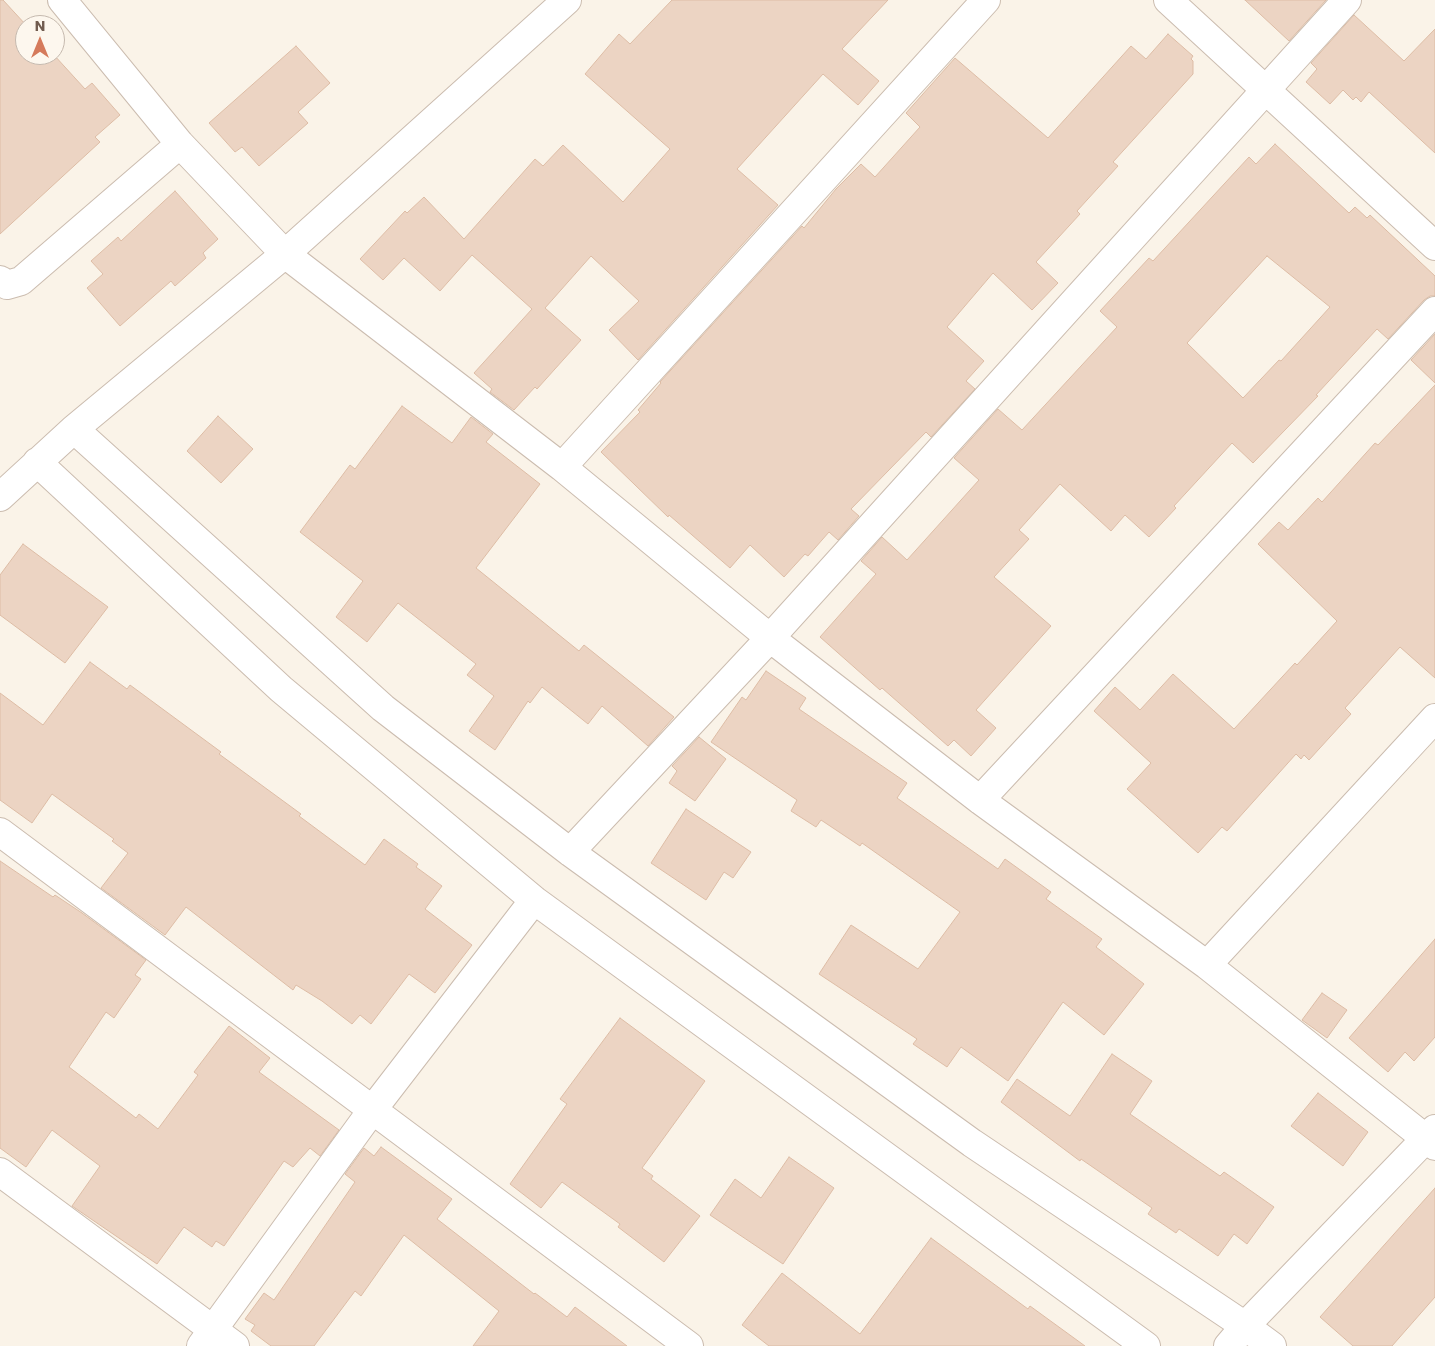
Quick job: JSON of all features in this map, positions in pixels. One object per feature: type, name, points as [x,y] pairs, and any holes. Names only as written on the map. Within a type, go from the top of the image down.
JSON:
[{"type":"street","points":[[62,0],[180,144],[286,254],[562,467],[770,638],[980,800],[1207,965],[1432,1138],[1236,1336]]},
{"type":"street","points":[[0,497],[74,429],[286,254],[567,0]]},
{"type":"street","points":[[562,467],[986,0]]},
{"type":"street","points":[[1168,0],[1435,246]]},
{"type":"street","points":[[570,852],[770,638],[1347,0]]},
{"type":"street","points":[[0,280],[7,285],[21,282],[180,144]]},
{"type":"street","points":[[980,800],[1435,311]]},
{"type":"street","points":[[74,429],[383,708],[570,852],[1236,1336],[1272,1346]]},
{"type":"street","points":[[36,462],[280,689],[534,900],[1146,1346]]},
{"type":"street","points":[[1207,965],[1435,718]]},
{"type":"street","points":[[0,832],[689,1346]]},
{"type":"street","points":[[207,1338],[373,1110],[534,900]]},
{"type":"street","points":[[0,1172],[207,1338],[235,1346]]},
{"type":"building","points":[[0,0],[3,0],[17,15],[15,15],[15,65],[63,65],[85,89],[92,83],[120,115],[95,137],[100,142],[0,234]]},
{"type":"building","points":[[672,0],[888,0],[842,49],[879,81],[858,105],[823,74],[737,169],[778,205],[638,360],[609,330],[639,301],[591,256],[545,308],[581,340],[537,389],[535,387],[514,410],[490,392],[492,389],[474,373],[532,309],[472,255],[440,291],[404,258],[383,280],[360,259],[405,211],[407,213],[424,197],[464,239],[535,159],[543,166],[563,145],[623,202],[670,149],[585,74],[619,34],[630,44]]},
{"type":"building","points":[[1245,0],[1326,0],[1289,41]]},
{"type":"building","points":[[1354,15],[1404,61],[1435,29],[1435,153],[1369,92],[1361,102],[1356,97],[1353,100],[1343,90],[1330,104],[1306,82],[1317,69],[1311,63]]},
{"type":"building","points":[[1168,34],[1193,56],[1191,59],[1193,61],[1193,74],[1113,162],[1118,166],[1077,211],[1080,214],[1036,262],[1058,283],[1032,310],[993,273],[947,327],[984,361],[966,381],[975,389],[931,437],[926,432],[851,509],[859,516],[838,540],[829,532],[808,556],[805,554],[784,577],[750,545],[730,568],[669,515],[668,517],[601,452],[640,412],[638,410],[660,382],[802,226],[804,228],[836,189],[861,164],[875,177],[920,127],[906,113],[955,58],[1048,138],[1131,46],[1146,59]]},
{"type":"building","points":[[296,46],[330,83],[298,112],[308,123],[259,166],[242,147],[235,152],[209,123]]},
{"type":"building","points":[[1275,144],[1349,213],[1355,207],[1367,218],[1370,215],[1435,276],[1435,296],[1430,296],[1424,300],[1388,339],[1377,329],[1316,395],[1318,396],[1253,463],[1232,443],[1174,506],[1176,508],[1149,537],[1125,515],[1111,531],[1060,484],[1019,530],[1029,539],[994,577],[1051,626],[976,710],[996,728],[971,756],[954,740],[948,746],[820,637],[876,574],[861,561],[882,537],[907,560],[979,480],[954,458],[998,409],[1022,430],[1117,327],[1100,311],[1149,258],[1153,261],[1249,157],[1256,164]],"holes":[[[1267,256],[1330,307],[1281,361],[1279,360],[1243,398],[1187,343]]]},
{"type":"building","points":[[175,191],[218,239],[203,253],[206,258],[175,286],[171,281],[120,326],[87,288],[103,274],[91,261],[118,237],[121,241]]},
{"type":"building","points":[[1435,334],[1435,383],[1411,360]]},
{"type":"building","points":[[1435,385],[1435,678],[1400,647],[1345,708],[1351,714],[1309,760],[1304,755],[1301,759],[1296,754],[1227,831],[1222,827],[1198,853],[1127,789],[1151,763],[1094,711],[1115,687],[1140,710],[1173,674],[1234,729],[1337,621],[1258,544],[1279,522],[1288,530],[1318,498],[1322,502],[1375,443],[1378,445]]},
{"type":"building","points":[[402,406],[452,443],[471,417],[493,434],[486,442],[540,484],[476,568],[579,651],[584,645],[674,717],[648,746],[602,706],[588,724],[542,687],[530,703],[528,701],[495,750],[469,731],[494,696],[467,675],[476,664],[398,603],[367,642],[336,617],[363,581],[300,532],[350,465],[355,469]]},
{"type":"building","points":[[218,416],[253,449],[221,483],[187,451]]},
{"type":"building","points":[[23,544],[108,607],[65,663],[0,615],[0,575]]},
{"type":"building","points":[[90,662],[127,689],[130,685],[221,752],[219,754],[301,814],[299,816],[365,865],[384,839],[418,864],[416,867],[442,886],[425,909],[472,945],[435,993],[409,974],[371,1024],[360,1015],[352,1024],[322,1001],[296,985],[293,990],[186,907],[165,935],[101,888],[128,853],[112,841],[114,839],[52,794],[32,823],[0,800],[0,693],[43,725]]},
{"type":"building","points":[[766,671],[806,698],[799,709],[907,783],[897,798],[998,869],[1005,859],[1051,892],[1046,899],[1102,939],[1096,947],[1144,984],[1104,1035],[1063,1002],[1008,1081],[961,1047],[947,1067],[913,1044],[917,1039],[819,974],[851,925],[918,969],[960,912],[862,843],[860,846],[821,820],[816,827],[791,811],[797,800],[711,742],[742,697],[746,700]]},
{"type":"building","points":[[699,737],[726,759],[695,801],[669,783],[677,771],[672,766]]},
{"type":"building","points":[[686,809],[751,852],[733,878],[724,872],[706,900],[651,863]]},
{"type":"building","points":[[0,861],[53,897],[55,895],[82,913],[146,960],[135,975],[141,979],[114,1018],[106,1012],[69,1067],[136,1118],[139,1114],[158,1129],[198,1075],[194,1072],[229,1026],[270,1058],[259,1072],[339,1130],[320,1156],[310,1148],[293,1167],[284,1161],[224,1246],[216,1241],[212,1247],[184,1227],[157,1264],[72,1206],[100,1166],[52,1130],[26,1167],[0,1148]]},
{"type":"building","points":[[1435,939],[1435,1037],[1414,1061],[1405,1052],[1388,1072],[1349,1038]]},
{"type":"building","points":[[1322,993],[1347,1010],[1327,1038],[1302,1020]]},
{"type":"building","points":[[620,1018],[705,1081],[642,1168],[653,1176],[651,1179],[700,1216],[664,1262],[618,1227],[620,1224],[562,1182],[541,1208],[510,1184],[567,1104],[560,1099]]},
{"type":"building","points":[[1112,1054],[1152,1081],[1130,1114],[1220,1176],[1224,1172],[1274,1207],[1247,1244],[1234,1234],[1218,1256],[1179,1229],[1176,1233],[1148,1214],[1152,1208],[1081,1159],[1080,1161],[1001,1102],[1017,1079],[1070,1116]]},
{"type":"building","points":[[1318,1093],[1368,1132],[1343,1166],[1291,1126]]},
{"type":"building","points":[[381,1147],[452,1199],[437,1219],[567,1317],[575,1307],[627,1346],[473,1346],[499,1311],[404,1235],[361,1296],[355,1291],[314,1346],[271,1346],[251,1331],[255,1325],[245,1319],[264,1293],[274,1300],[355,1182],[345,1174],[364,1148],[374,1156]]},
{"type":"building","points":[[789,1157],[834,1188],[783,1264],[710,1215],[735,1179],[761,1198]]},
{"type":"building","points":[[1435,1188],[1435,1297],[1392,1346],[1353,1346],[1320,1317]]},
{"type":"building","points":[[931,1238],[1028,1309],[1030,1306],[1085,1346],[769,1346],[742,1325],[782,1273],[860,1334]]}]
